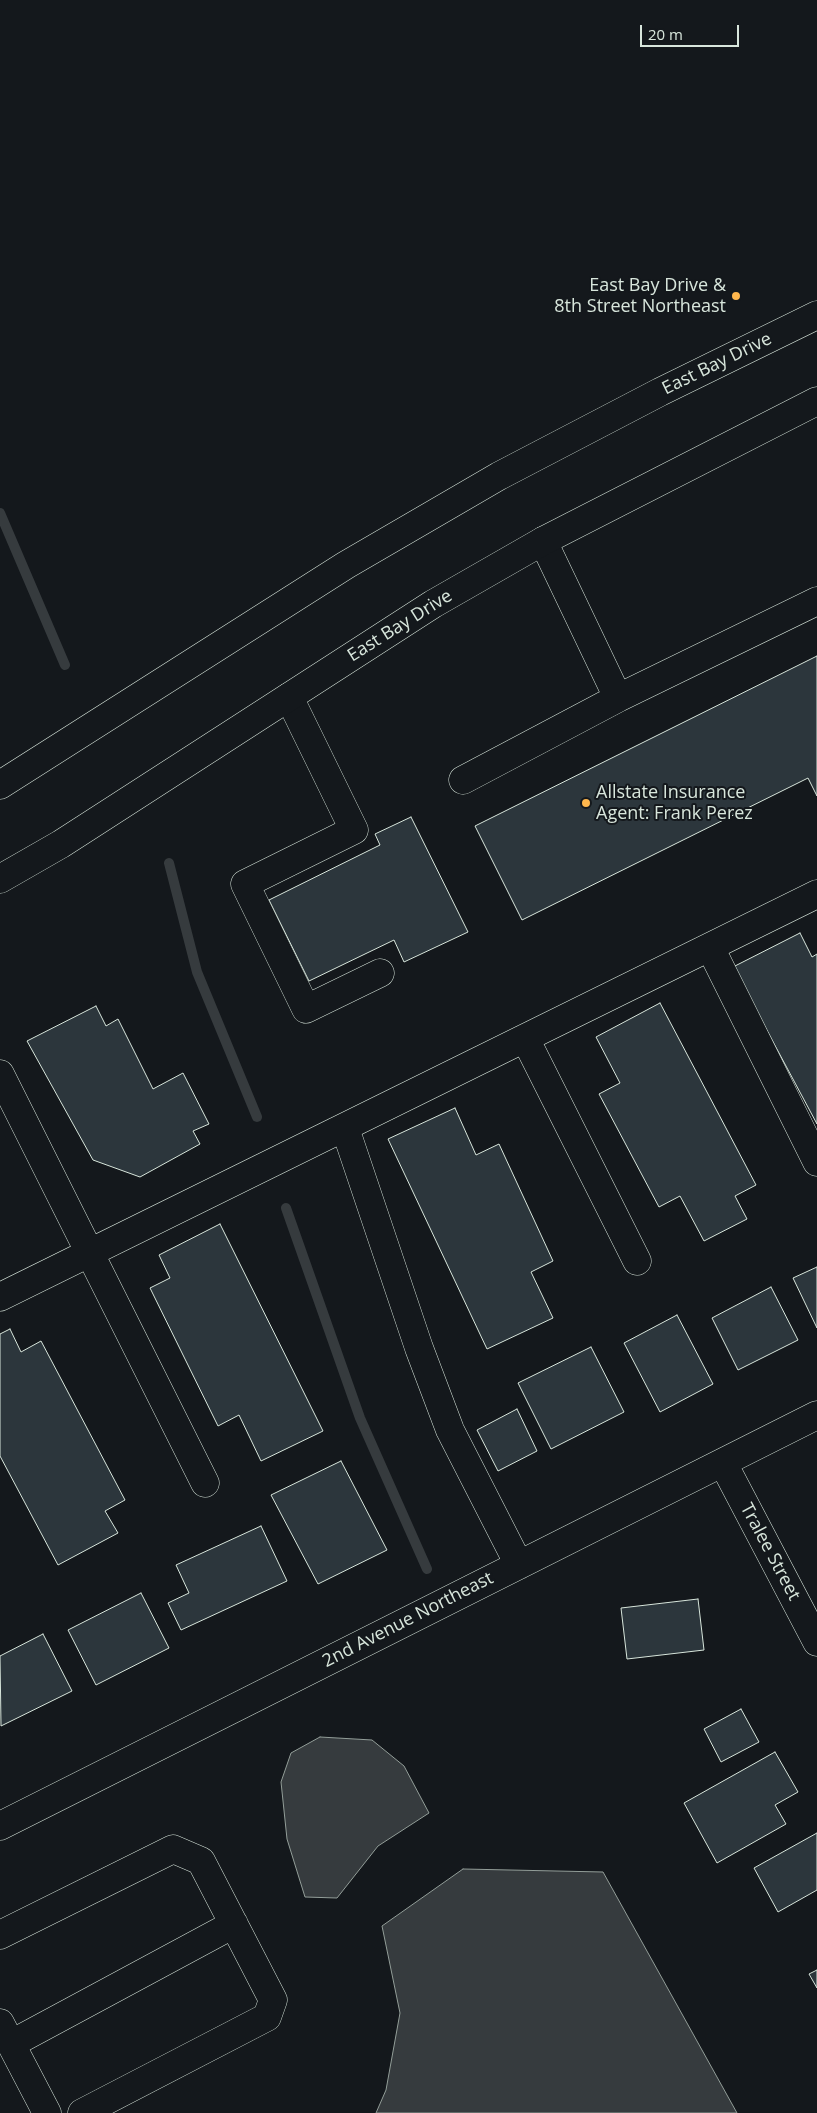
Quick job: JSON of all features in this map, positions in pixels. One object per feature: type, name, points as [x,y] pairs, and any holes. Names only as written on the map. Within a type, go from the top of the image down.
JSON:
[{"type":"main road","name":"East Bay Drive","points":[[0,785],[346,565],[499,476],[660,392],[817,315]]},
{"type":"main road","name":"East Bay Drive","points":[[0,879],[61,844],[433,604],[543,541],[817,401]]},
{"type":"main road","points":[[543,541],[618,698]]},
{"type":"main road","points":[[463,780],[618,698],[817,601]]},
{"type":"main road","points":[[288,697],[354,830],[245,884],[306,1009],[380,973]]},
{"type":"main road","points":[[0,1297],[817,894]]},
{"type":"main road","points":[[710,947],[817,1162]]},
{"type":"main road","points":[[525,1038],[637,1262]]},
{"type":"main road","points":[[0,1074],[205,1483]]},
{"type":"main road","points":[[345,1128],[450,1430],[519,1565]]},
{"type":"main road","name":"2nd Avenue Northeast","points":[[0,1826],[817,1415]]},
{"type":"main road","name":"Tralee Street","points":[[723,1463],[817,1642]]},
{"type":"main road","points":[[0,1935],[173,1849],[201,1861],[273,2000],[267,2017],[82,2113]]},
{"type":"main road","points":[[47,2113],[6,2033],[234,1924]]},
{"type":"shaded area","points":[[320,1737],[372,1740],[404,1766],[429,1813],[378,1846],[337,1898],[305,1897],[287,1839],[281,1782],[291,1753]]},
{"type":"shaded area","points":[[463,1869],[603,1872],[737,2113],[376,2113],[386,2090],[400,2013],[382,1926]]},
{"type":"building","points":[[817,656],[817,796],[808,778],[522,920],[475,826]]},
{"type":"building","points":[[411,817],[468,932],[404,962],[394,940],[309,981],[269,900],[380,845],[375,834]]},
{"type":"building","points":[[800,933],[812,957],[817,954],[817,1124],[733,967]]},
{"type":"building","points":[[660,1003],[756,1185],[735,1196],[747,1219],[704,1241],[680,1196],[659,1207],[599,1094],[620,1083],[596,1037]]},
{"type":"building","points":[[96,1006],[106,1026],[118,1019],[153,1089],[183,1073],[209,1124],[193,1131],[200,1144],[140,1177],[93,1160],[27,1041]]},
{"type":"building","points":[[455,1108],[476,1155],[499,1144],[553,1261],[531,1272],[553,1318],[487,1349],[388,1139]]},
{"type":"building","points":[[220,1224],[323,1431],[261,1461],[239,1415],[218,1426],[150,1288],[170,1278],[159,1255]]},
{"type":"building","points":[[817,1267],[817,1328],[793,1278]]},
{"type":"building","points":[[771,1287],[798,1340],[738,1370],[712,1318]]},
{"type":"building","points":[[677,1315],[713,1384],[660,1412],[624,1343]]},
{"type":"building","points":[[10,1329],[21,1352],[41,1341],[125,1500],[105,1511],[118,1533],[58,1565],[0,1456],[0,1334]]},
{"type":"building","points":[[591,1347],[624,1412],[551,1449],[518,1383]]},
{"type":"building","points":[[517,1409],[537,1451],[498,1471],[477,1430]]},
{"type":"building","points":[[341,1461],[387,1550],[318,1584],[271,1495]]},
{"type":"building","points":[[261,1526],[287,1581],[181,1630],[168,1603],[189,1593],[176,1565]]},
{"type":"building","points":[[141,1593],[169,1648],[96,1685],[68,1630]]},
{"type":"building","points":[[698,1599],[704,1650],[627,1659],[621,1608]]},
{"type":"building","points":[[43,1634],[72,1691],[1,1726],[0,1656]]},
{"type":"building","points":[[741,1709],[759,1742],[721,1762],[704,1729]]},
{"type":"building","points":[[775,1752],[798,1792],[775,1805],[786,1824],[717,1863],[684,1803]]},
{"type":"building","points":[[817,1833],[817,1890],[778,1912],[754,1868]]},
{"type":"building","points":[[817,1970],[817,1988],[809,1974]]},
{"type":"waterway","points":[[0,513],[65,665]]},
{"type":"waterway","points":[[169,863],[197,972],[257,1117]]},
{"type":"waterway","points":[[286,1208],[360,1418],[427,1569]]},
{"type":"place","name":"East Bay Drive & 8th Street Northeast","points":[[736,296]]},
{"type":"place","name":"Allstate Insurance Agent: Frank Perez","points":[[586,803]]}]
